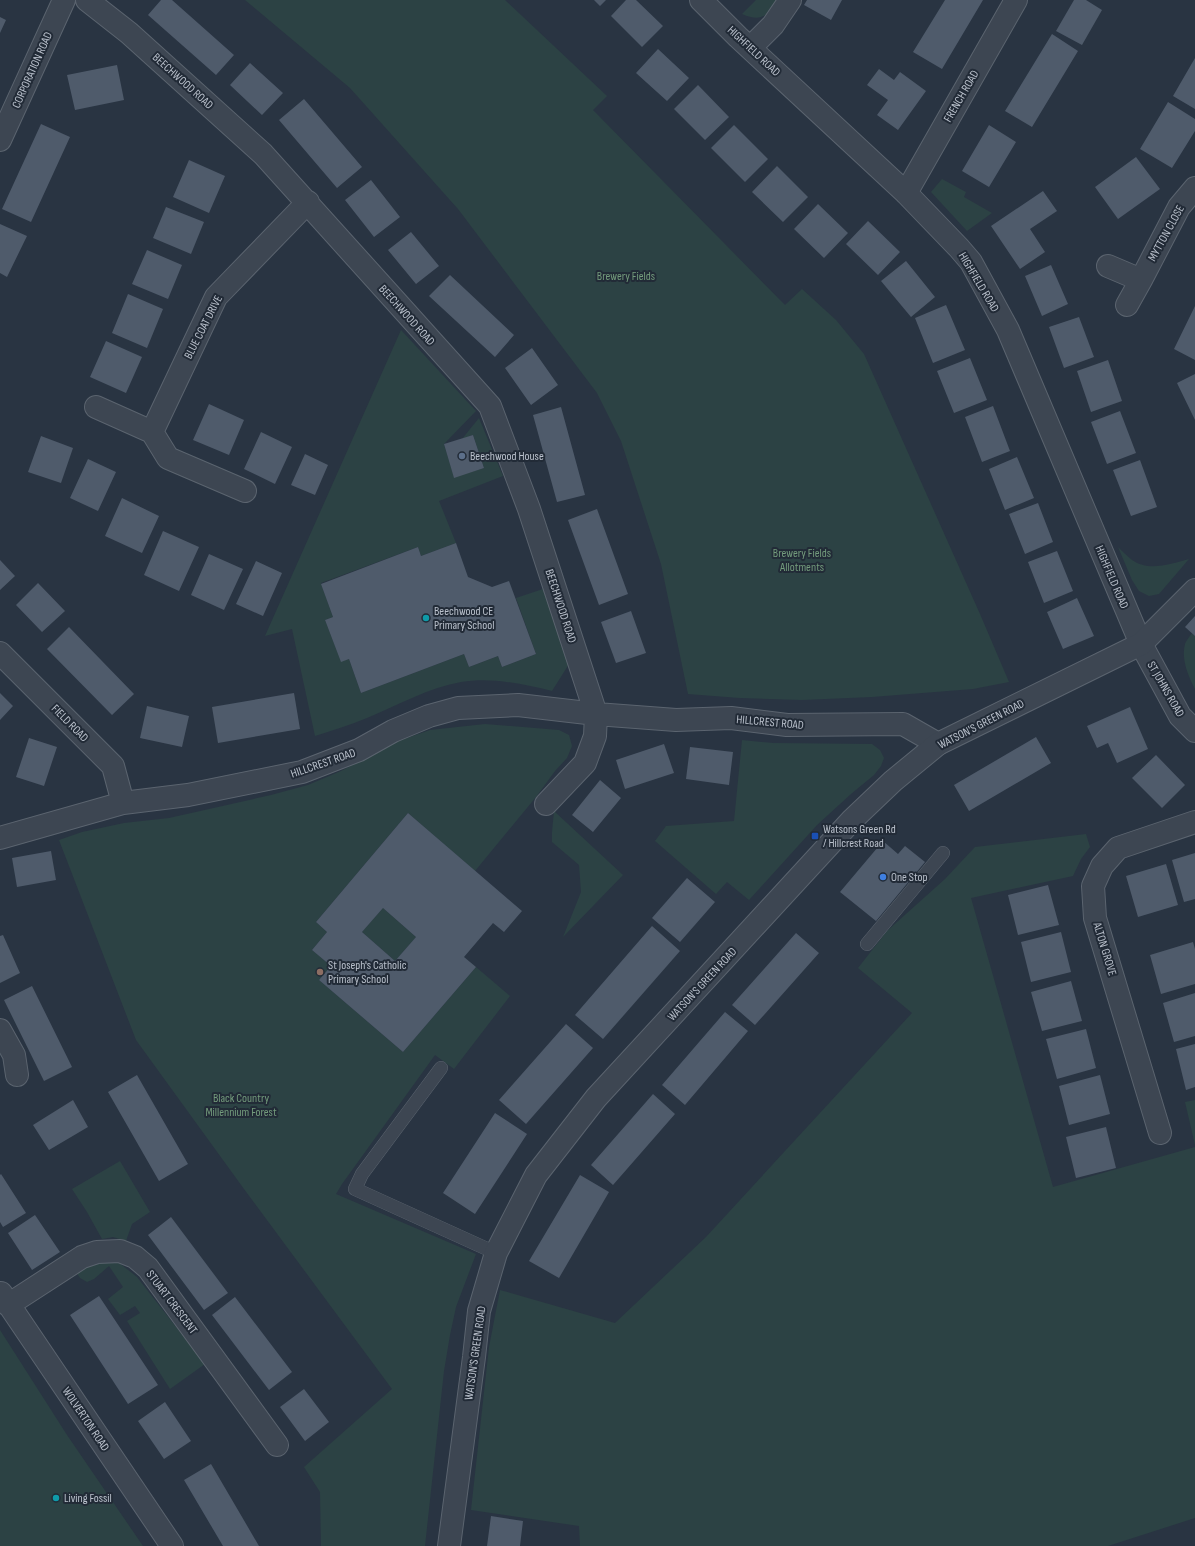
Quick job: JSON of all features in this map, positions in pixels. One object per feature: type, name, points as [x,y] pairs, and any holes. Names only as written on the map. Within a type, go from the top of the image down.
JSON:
[{"type":"street","name":"CORPORATION ROAD","points":[[0,140],[64,0]]},
{"type":"street","name":"BEECHWOOD ROAD","points":[[87,0],[129,33],[263,154],[308,202],[408,316],[490,406],[529,509],[596,714]]},
{"type":"street","name":"HIGHFIELD ROAD","points":[[701,0],[750,48],[906,193],[959,248],[970,262],[1008,330],[1141,644]]},
{"type":"street","points":[[750,48],[773,25],[790,0]]},
{"type":"street","name":"FRENCH ROAD","points":[[906,193],[1016,0]]},
{"type":"street","name":"MYTTON CLOSE","points":[[1127,305],[1179,207],[1195,188]]},
{"type":"street","name":"BLUE COAT DRIVE","points":[[152,432],[216,296],[308,202]]},
{"type":"street","points":[[1108,266],[1141,280]]},
{"type":"street","points":[[96,407],[152,432],[168,458],[245,491]]},
{"type":"street","name":"WATSON'S GREEN ROAD","points":[[449,1546],[479,1311],[496,1253],[536,1175],[596,1098],[852,820],[894,781],[938,744],[1141,644],[1195,590]]},
{"type":"street","name":"ST JOHNS ROAD","points":[[1141,644],[1180,716],[1195,731]]},
{"type":"street","name":"FIELD ROAD","points":[[0,652],[114,766],[123,803]]},
{"type":"street","name":"HILLCREST ROAD","points":[[0,838],[123,803],[188,795],[302,772],[359,750],[393,731],[429,716],[458,708],[518,705],[596,714],[676,720],[731,718],[786,725],[903,724],[938,744]]},
{"type":"street","points":[[546,804],[585,763],[595,736],[596,714]]},
{"type":"street","name":"ALTON GROVE","points":[[1160,1133],[1095,918],[1093,886],[1102,866],[1118,848],[1195,822]]},
{"type":"street","points":[[0,1030],[14,1055],[17,1075]]},
{"type":"street","name":"STUART CRESCENT","points":[[4,1299],[82,1257],[97,1252],[120,1251],[134,1258],[148,1268],[277,1445]]},
{"type":"street","name":"WOLVERTON ROAD","points":[[4,1299],[172,1546]]},
{"type":"lane","points":[[867,944],[943,853]]},
{"type":"lane","points":[[441,1068],[362,1174],[355,1189],[496,1253]]},
{"type":"green space","points":[[245,0],[505,0],[607,96],[593,110],[785,305],[802,289],[836,320],[864,354],[1009,682],[973,689],[872,697],[802,700],[740,698],[688,694],[661,564],[621,441],[597,393],[458,209],[350,88]]},
{"type":"green space","points":[[756,0],[780,0],[764,16],[755,18],[742,14]]},
{"type":"green space","points":[[942,179],[966,192],[964,197],[992,213],[967,231],[931,192]]},
{"type":"green space","points":[[401,330],[476,411],[444,444],[454,477],[484,468],[473,435],[462,439],[479,418],[503,476],[439,501],[456,543],[421,556],[418,547],[321,583],[333,617],[325,620],[341,661],[349,659],[361,693],[464,654],[469,667],[498,656],[502,667],[536,654],[516,598],[543,589],[569,664],[552,691],[496,681],[484,680],[461,682],[437,688],[361,721],[315,736],[292,629],[265,636]]},
{"type":"green space","points":[[1118,547],[1132,560],[1145,566],[1160,566],[1189,559],[1159,594],[1149,596],[1139,591],[1132,580]]},
{"type":"green space","points":[[1192,633],[1195,636],[1195,689],[1188,673],[1184,656],[1185,644]]},
{"type":"green space","name":"St Joseph's Catholic Primary School","points":[[485,724],[559,730],[569,735],[572,746],[567,758],[475,871],[408,813],[316,922],[327,932],[312,950],[331,966],[319,980],[403,1052],[476,967],[510,996],[454,1069],[435,1055],[336,1194],[476,1254],[456,1307],[450,1335],[444,1371],[425,1546],[321,1546],[320,1492],[304,1467],[392,1389],[136,1040],[59,840],[82,832],[124,823],[169,818],[308,785],[341,771],[401,740],[430,730]]},
{"type":"green space","points":[[742,740],[773,743],[872,744],[880,750],[884,758],[881,766],[874,775],[817,825],[749,900],[727,882],[716,894],[655,841],[666,826],[734,821]]},
{"type":"green space","points":[[554,811],[623,875],[563,937],[581,892],[579,865],[552,842]]},
{"type":"green space","points":[[1086,834],[1090,847],[1081,859],[1073,876],[971,898],[1053,1187],[1195,1147],[1195,1518],[1108,1546],[580,1546],[579,1526],[471,1510],[489,1347],[500,1290],[615,1323],[706,1237],[912,1013],[858,968],[887,931],[945,879],[975,847]]},
{"type":"green space","points":[[383,908],[416,937],[395,961],[362,932]]},
{"type":"green space","points":[[1195,1100],[1195,1145],[1185,1102]]},
{"type":"green space","points":[[120,1161],[150,1212],[132,1224],[126,1241],[113,1237],[102,1239],[72,1189]]},
{"type":"green space","points":[[108,1260],[118,1262],[137,1277],[205,1364],[170,1389],[127,1321],[140,1313],[135,1306],[120,1315],[108,1299],[123,1287],[109,1266],[94,1279],[87,1282],[80,1278],[76,1272],[97,1261]]},
{"type":"green space","points":[[0,1330],[67,1435],[143,1546],[0,1546]]},
{"type":"building","points":[[161,0],[172,0],[234,55],[216,75],[148,15]]},
{"type":"building","points":[[594,0],[606,0],[600,6]]},
{"type":"building","points":[[626,0],[636,0],[663,26],[642,47],[611,16]]},
{"type":"building","points":[[807,0],[842,0],[831,20],[804,5]]},
{"type":"building","points":[[945,0],[983,0],[942,69],[913,52]]},
{"type":"building","points":[[1074,0],[1086,0],[1102,10],[1082,45],[1056,31]]},
{"type":"building","points":[[0,17],[6,20],[0,33]]},
{"type":"building","points":[[1052,34],[1078,51],[1032,127],[1005,111]]},
{"type":"building","points":[[658,49],[689,78],[667,101],[636,73]]},
{"type":"building","points":[[1195,58],[1195,109],[1173,96]]},
{"type":"building","points":[[250,63],[283,93],[262,115],[230,85]]},
{"type":"building","points":[[117,65],[124,100],[75,110],[67,75]]},
{"type":"building","points":[[879,69],[894,80],[900,72],[926,91],[898,130],[877,115],[888,100],[867,85]]},
{"type":"building","points":[[698,85],[729,117],[705,140],[674,109]]},
{"type":"building","points":[[304,99],[362,167],[337,188],[279,120]]},
{"type":"building","points":[[1168,102],[1195,119],[1195,131],[1172,168],[1140,149]]},
{"type":"building","points":[[41,124],[70,137],[31,222],[2,209]]},
{"type":"building","points":[[734,125],[768,159],[745,182],[711,148]]},
{"type":"building","points":[[989,125],[1016,142],[989,187],[962,171]]},
{"type":"building","points":[[1136,157],[1160,189],[1118,219],[1095,187]]},
{"type":"building","points":[[189,160],[225,176],[209,213],[173,197]]},
{"type":"building","points":[[777,166],[808,197],[783,222],[752,192]]},
{"type":"building","points":[[371,180],[400,217],[374,237],[345,200]]},
{"type":"building","points":[[1043,191],[1057,211],[1030,229],[1045,252],[1020,269],[991,226]]},
{"type":"building","points":[[818,204],[848,233],[824,258],[794,229]]},
{"type":"building","points":[[166,207],[204,222],[191,254],[153,238]]},
{"type":"building","points":[[868,221],[900,252],[878,275],[846,244]]},
{"type":"building","points":[[0,224],[27,236],[7,277],[0,273]]},
{"type":"building","points":[[411,232],[439,266],[416,284],[388,250]]},
{"type":"building","points":[[147,250],[182,265],[168,299],[132,284]]},
{"type":"building","points":[[906,261],[935,297],[911,317],[881,281]]},
{"type":"building","points":[[1051,265],[1068,304],[1042,316],[1025,276]]},
{"type":"building","points":[[450,275],[514,335],[495,357],[429,296]]},
{"type":"building","points":[[128,294],[163,309],[147,348],[112,333]]},
{"type":"building","points":[[946,305],[965,350],[933,363],[915,318]]},
{"type":"building","points":[[1195,306],[1195,360],[1174,349]]},
{"type":"building","points":[[1079,317],[1094,357],[1064,368],[1049,327]]},
{"type":"building","points":[[106,341],[142,357],[126,393],[90,377]]},
{"type":"building","points":[[532,348],[558,385],[531,405],[505,368]]},
{"type":"building","points":[[970,358],[987,400],[954,413],[937,371]]},
{"type":"building","points":[[1108,360],[1122,401],[1091,412],[1077,371]]},
{"type":"building","points":[[1195,374],[1195,420],[1177,383]]},
{"type":"building","points":[[209,404],[244,420],[229,455],[193,440]]},
{"type":"building","points":[[993,406],[1010,451],[982,462],[965,417]]},
{"type":"building","points":[[561,407],[585,495],[557,502],[533,415]]},
{"type":"building","points":[[1120,411],[1136,453],[1107,464],[1091,422]]},
{"type":"building","points":[[261,432],[292,447],[275,484],[244,469]]},
{"type":"building","points":[[473,435],[484,468],[454,478],[444,444]]},
{"type":"building","points":[[41,436],[73,448],[61,483],[28,472]]},
{"type":"building","points":[[305,454],[328,465],[315,495],[291,485]]},
{"type":"building","points":[[1017,457],[1034,498],[1005,510],[989,469]]},
{"type":"building","points":[[88,459],[116,472],[98,511],[70,498]]},
{"type":"building","points":[[1140,460],[1157,507],[1131,516],[1113,470]]},
{"type":"building","points":[[122,498],[159,516],[142,553],[105,536]]},
{"type":"building","points":[[1038,503],[1053,542],[1025,554],[1009,514]]},
{"type":"building","points":[[597,509],[628,594],[599,605],[568,520]]},
{"type":"building","points":[[163,531],[199,547],[179,591],[144,575]]},
{"type":"building","name":"Beechwood CE Primary School","points":[[456,543],[468,577],[492,587],[509,581],[536,654],[502,667],[498,656],[469,667],[464,654],[361,693],[349,659],[341,662],[325,620],[333,617],[321,584],[418,547],[421,556]]},
{"type":"building","points":[[1057,551],[1073,591],[1044,603],[1028,562]]},
{"type":"building","points":[[209,554],[243,569],[224,610],[191,595]]},
{"type":"building","points":[[0,560],[15,576],[0,590]]},
{"type":"building","points":[[256,561],[282,573],[263,616],[236,604]]},
{"type":"building","points":[[38,583],[65,611],[42,632],[16,605]]},
{"type":"building","points":[[1077,598],[1094,636],[1063,649],[1047,612]]},
{"type":"building","points":[[631,611],[646,653],[616,663],[601,622]]},
{"type":"building","points":[[1195,616],[1195,636],[1185,627]]},
{"type":"building","points":[[69,627],[134,694],[112,715],[47,649]]},
{"type":"building","points":[[0,693],[13,706],[0,720]]},
{"type":"building","points":[[294,693],[300,729],[218,743],[212,707]]},
{"type":"building","points":[[147,706],[189,716],[182,747],[140,738]]},
{"type":"building","points":[[1130,707],[1148,749],[1117,763],[1108,743],[1097,748],[1087,726]]},
{"type":"building","points":[[1036,737],[1051,763],[969,811],[954,785]]},
{"type":"building","points":[[29,738],[57,747],[44,786],[16,777]]},
{"type":"building","points":[[664,744],[674,773],[625,789],[616,760]]},
{"type":"building","points":[[690,747],[733,752],[729,785],[686,779]]},
{"type":"building","points":[[1156,755],[1185,785],[1162,808],[1132,778]]},
{"type":"building","points":[[600,780],[621,798],[593,832],[572,815]]},
{"type":"building","points":[[408,813],[522,911],[504,932],[493,923],[464,957],[476,967],[403,1052],[319,980],[331,966],[312,950],[327,932],[316,922]],"holes":[[[383,908],[416,937],[395,961],[362,932]]]},
{"type":"building","name":"One Stop","points":[[883,841],[898,854],[905,846],[925,862],[876,921],[840,892]]},
{"type":"building","points":[[51,851],[56,880],[17,887],[12,858]]},
{"type":"building","points":[[1195,853],[1195,899],[1184,902],[1172,860]]},
{"type":"building","points":[[1166,864],[1178,905],[1138,917],[1126,876]]},
{"type":"building","points":[[687,878],[715,902],[680,942],[652,918]]},
{"type":"building","points":[[1048,885],[1059,925],[1018,935],[1008,895]]},
{"type":"building","points":[[652,926],[680,951],[603,1039],[575,1015]]},
{"type":"building","points":[[1061,932],[1071,972],[1031,982],[1021,942]]},
{"type":"building","points":[[796,933],[819,953],[755,1025],[732,1005]]},
{"type":"building","points":[[3,935],[20,973],[0,983],[0,936]]},
{"type":"building","points":[[1193,942],[1195,949],[1195,984],[1161,994],[1150,955]]},
{"type":"building","points":[[1071,981],[1082,1021],[1042,1031],[1031,992]]},
{"type":"building","points":[[32,986],[72,1067],[44,1081],[4,1000]]},
{"type":"building","points":[[1195,993],[1195,1036],[1174,1042],[1163,1003]]},
{"type":"building","points":[[725,1012],[748,1031],[685,1105],[662,1085]]},
{"type":"building","points":[[566,1024],[593,1048],[526,1124],[499,1100]]},
{"type":"building","points":[[1086,1029],[1096,1068],[1057,1079],[1046,1039]]},
{"type":"building","points":[[1195,1044],[1195,1087],[1186,1090],[1176,1049]]},
{"type":"building","points":[[137,1075],[188,1164],[159,1181],[108,1092]]},
{"type":"building","points":[[1100,1075],[1110,1114],[1069,1125],[1059,1086]]},
{"type":"building","points":[[653,1094],[675,1114],[613,1185],[591,1165]]},
{"type":"building","points":[[73,1100],[88,1127],[49,1150],[33,1125]]},
{"type":"building","points":[[495,1113],[527,1134],[475,1214],[443,1193]]},
{"type":"building","points":[[1106,1127],[1116,1168],[1076,1178],[1066,1137]]},
{"type":"building","points":[[1,1174],[26,1213],[3,1227],[0,1222]]},
{"type":"building","points":[[580,1175],[609,1192],[559,1278],[529,1261]]},
{"type":"building","points":[[35,1215],[60,1252],[32,1270],[8,1233]]},
{"type":"building","points":[[171,1217],[228,1293],[204,1310],[148,1235]]},
{"type":"building","points":[[99,1296],[158,1385],[128,1404],[70,1315]]},
{"type":"building","points":[[235,1297],[292,1372],[269,1390],[212,1315]]},
{"type":"building","points":[[304,1389],[329,1422],[305,1441],[280,1407]]},
{"type":"building","points":[[165,1402],[191,1441],[164,1459],[138,1421]]},
{"type":"building","points":[[211,1464],[259,1546],[223,1546],[184,1480]]},
{"type":"building","points":[[491,1516],[523,1521],[520,1546],[487,1546]]},
{"type":"place","name":"Beechwood House","points":[[462,456]]},
{"type":"place","name":"Beechwood CE Primary School","points":[[426,618]]},
{"type":"place","name":"Watsons Green Rd / Hillcrest Road","points":[[815,836]]},
{"type":"place","name":"One Stop","points":[[883,877]]},
{"type":"place","name":"St Joseph's Catholic Primary School","points":[[320,972]]},
{"type":"place","name":"Living Fossil","points":[[56,1498]]},
{"type":"park label","name":"Brewery Fields","points":[[626,276]]},
{"type":"park label","name":"Brewery Fields Allotments","points":[[802,560]]},
{"type":"park label","name":"Black Country Millennium Forest","points":[[241,1105]]}]
